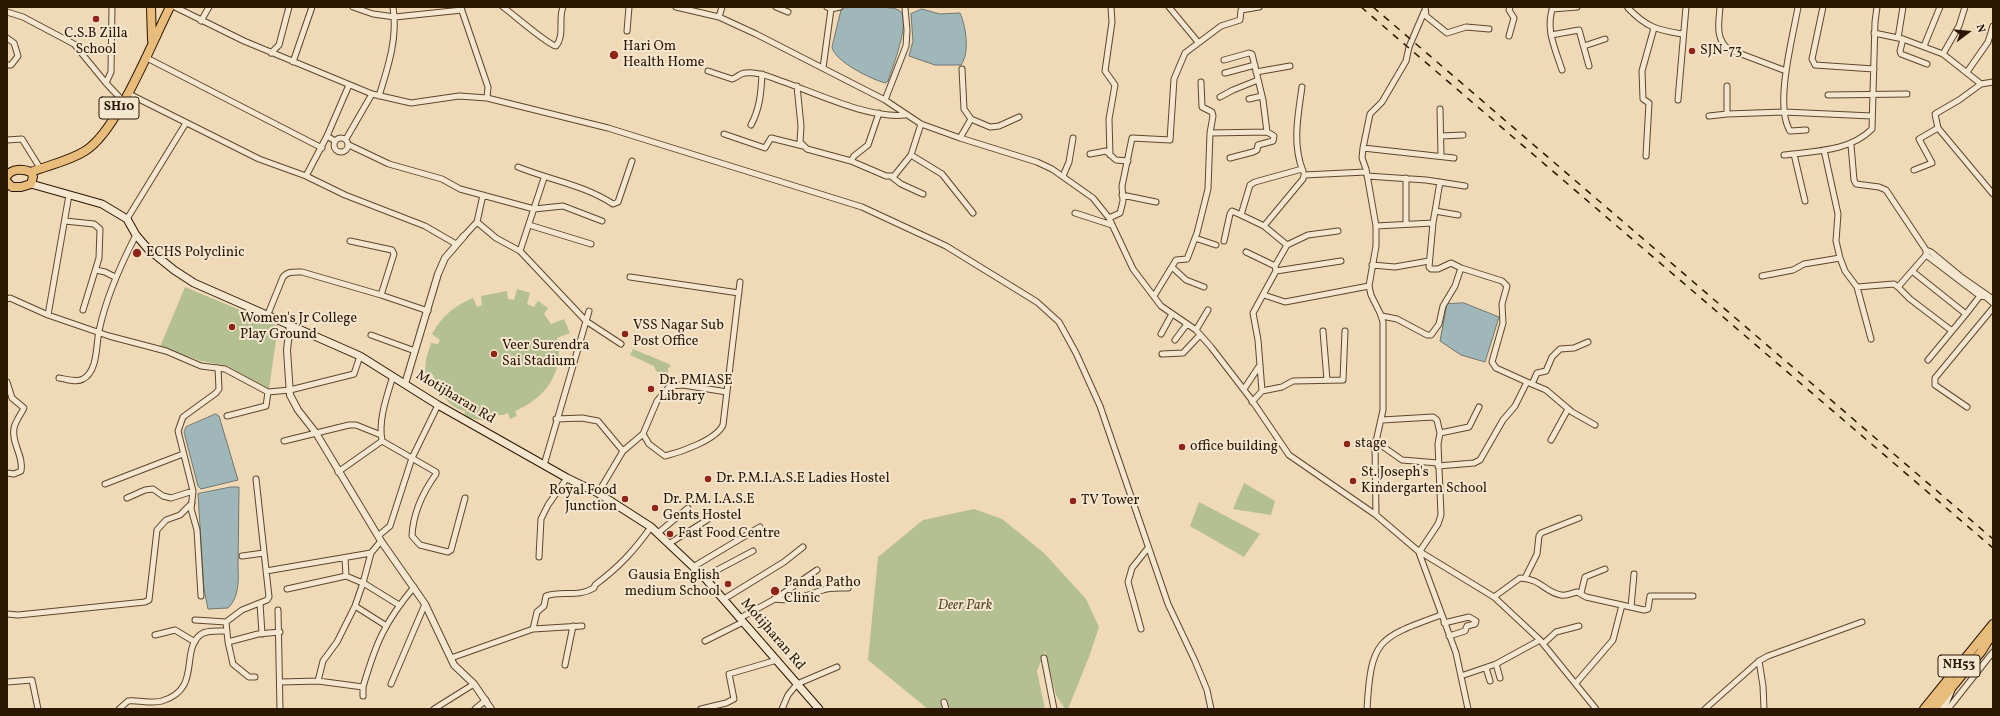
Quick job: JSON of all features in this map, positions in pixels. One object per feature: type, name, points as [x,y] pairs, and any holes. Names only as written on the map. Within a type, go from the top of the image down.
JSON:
[{"type":"main road","points":[[151,7],[151,43]]},
{"type":"main road","name":"SH10","points":[[7,176],[14,170],[31,172],[76,156],[95,144],[111,123],[128,93],[151,43],[170,7]]},
{"type":"main road","points":[[7,182],[12,187],[16,188],[31,184],[33,177],[31,172]]},
{"type":"main road","name":"Motijharan Rd","points":[[31,184],[102,204],[127,219],[142,243],[174,270],[194,283],[268,314],[360,356],[438,405],[544,465],[598,493],[651,527],[670,543],[704,577],[819,709]]},
{"type":"main road","name":"NH53","points":[[1924,709],[1993,624]]},
{"type":"main road","name":"NH53","points":[[1934,709],[1952,688],[1993,633]]},
{"type":"main road","points":[[1943,709],[1952,688]]},
{"type":"street","points":[[106,83],[111,72],[112,7]]},
{"type":"street","points":[[175,7],[201,21],[271,53],[372,94],[411,103],[452,96],[487,98],[608,128],[862,207],[946,246],[1037,302],[1059,322],[1076,353],[1094,392],[1168,604],[1207,690],[1211,709]]},
{"type":"street","points":[[201,21],[209,7]]},
{"type":"street","points":[[271,53],[279,45],[289,7]]},
{"type":"street","points":[[293,62],[312,7]]},
{"type":"street","points":[[353,7],[373,14],[395,17],[462,8],[488,87],[487,98]]},
{"type":"street","points":[[379,96],[392,57],[395,17],[393,7]]},
{"type":"street","points":[[503,7],[526,24],[540,37],[556,46],[561,34],[560,20],[563,7]]},
{"type":"street","points":[[627,31],[629,7]]},
{"type":"street","points":[[676,7],[719,17],[885,100],[921,124],[1037,162],[1063,176],[1093,198],[1109,218],[1133,269],[1161,306],[1196,330],[1244,389],[1294,459],[1376,515],[1418,550],[1494,597],[1541,642],[1596,709]]},
{"type":"street","points":[[719,17],[722,7]]},
{"type":"street","points":[[776,7],[788,12]]},
{"type":"street","points":[[823,68],[829,8],[840,7]]},
{"type":"street","points":[[1110,155],[1109,119],[1115,85],[1105,71],[1112,22],[1111,7]]},
{"type":"street","points":[[1170,7],[1198,42]]},
{"type":"street","points":[[1109,218],[1120,213],[1123,201],[1122,186],[1128,161],[1130,141],[1133,137],[1170,140],[1174,79],[1184,53],[1221,26],[1240,20],[1241,9],[1259,7]]},
{"type":"street","points":[[1509,36],[1514,18],[1513,14],[1509,10],[1510,7]]},
{"type":"street","points":[[1562,70],[1550,33],[1549,18],[1552,8],[1577,7]]},
{"type":"street","points":[[1678,100],[1682,34],[1686,7]]},
{"type":"street","points":[[1720,7],[1719,30],[1722,44],[1728,49],[1786,71]]},
{"type":"street","points":[[1798,7],[1786,71],[1784,112],[1790,131],[1806,130]]},
{"type":"street","points":[[1823,7],[1812,59],[1814,65],[1874,69]]},
{"type":"street","points":[[1784,155],[1851,145],[1862,139],[1872,129],[1874,33],[1877,7]]},
{"type":"street","points":[[1903,7],[1900,38],[1901,54],[1927,64]]},
{"type":"street","points":[[1924,46],[1940,7]]},
{"type":"street","points":[[1943,54],[1959,26],[1966,7]]},
{"type":"street","points":[[885,100],[906,46],[907,30],[905,8]]},
{"type":"street","points":[[1628,8],[1641,21],[1654,28],[1682,34]]},
{"type":"street","points":[[1425,9],[1426,16],[1447,33],[1466,27],[1489,29]]},
{"type":"street","points":[[1376,515],[1375,441],[1382,420],[1383,410],[1382,316],[1368,286],[1376,246],[1376,226],[1367,174],[1362,158],[1370,114],[1382,102],[1406,60],[1409,48],[1425,9]]},
{"type":"street","points":[[7,12],[23,17],[74,44],[123,101]]},
{"type":"street","points":[[1967,72],[1990,43],[1993,26]]},
{"type":"street","points":[[1646,156],[1649,104],[1642,97],[1641,78],[1644,61],[1654,28]]},
{"type":"street","points":[[1551,35],[1579,30],[1589,66]]},
{"type":"street","points":[[1874,33],[1900,38],[1943,54],[1981,84]]},
{"type":"street","points":[[7,38],[14,43],[18,56],[11,65],[7,64]]},
{"type":"street","points":[[1584,46],[1605,39]]},
{"type":"street","points":[[1224,60],[1249,53],[1252,54],[1262,96],[1267,132]]},
{"type":"street","points":[[145,57],[322,148]]},
{"type":"street","points":[[1225,73],[1255,64]]},
{"type":"street","points":[[1256,72],[1290,66]]},
{"type":"street","points":[[962,69],[964,109],[971,119],[990,127],[999,126],[1019,117]]},
{"type":"street","points":[[708,71],[732,79],[745,73],[762,74],[843,103],[879,114],[894,116],[905,114]]},
{"type":"street","points":[[751,125],[756,116],[761,96],[762,74]]},
{"type":"street","points":[[1220,97],[1258,80]]},
{"type":"street","points":[[1154,296],[1176,260],[1187,259],[1195,238],[1208,188],[1210,133],[1213,113],[1202,107],[1201,82]]},
{"type":"street","points":[[1993,82],[1981,84],[1935,114],[1938,128],[1993,194]]},
{"type":"street","points":[[306,176],[322,148],[349,85]]},
{"type":"street","points":[[797,86],[801,126],[800,142],[803,146]]},
{"type":"street","points":[[1727,86],[1728,114]]},
{"type":"street","points":[[1264,226],[1304,179],[1298,145],[1297,126],[1302,87]]},
{"type":"street","points":[[128,93],[260,159],[306,176],[345,195],[425,226],[456,244]]},
{"type":"street","points":[[346,139],[372,94]]},
{"type":"street","points":[[1828,95],[1907,94]]},
{"type":"street","points":[[1249,99],[1262,96]]},
{"type":"street","points":[[1440,109],[1441,156]]},
{"type":"street","points":[[1709,116],[1784,112],[1872,116]]},
{"type":"street","points":[[851,161],[854,156],[868,145],[879,114]]},
{"type":"street","points":[[960,138],[971,119]]},
{"type":"street","points":[[127,219],[186,123]]},
{"type":"street","points":[[892,177],[911,155],[921,124]]},
{"type":"street","points":[[1914,170],[1932,163],[1919,139],[1938,128]]},
{"type":"street","points":[[1210,133],[1267,132],[1274,136],[1273,141],[1258,145],[1257,150],[1230,158]]},
{"type":"street","points":[[724,134],[765,148],[771,138],[803,146],[807,149],[851,161],[886,176],[892,177],[901,184],[923,194]]},
{"type":"street","points":[[1441,136],[1464,135]]},
{"type":"street","points":[[327,136],[335,141]]},
{"type":"street","points":[[335,141],[340,138],[346,139]]},
{"type":"street","points":[[1063,176],[1069,162],[1072,138]]},
{"type":"street","points":[[7,140],[22,139],[40,168]]},
{"type":"street","points":[[346,139],[349,145],[389,164],[442,179],[460,189],[534,209],[552,205],[562,206],[602,221]]},
{"type":"street","points":[[335,141],[334,145],[338,151],[345,151],[349,145]]},
{"type":"street","points":[[1851,145],[1854,180],[1856,184],[1879,187],[1886,190],[1926,253],[1986,297],[1993,304]]},
{"type":"street","points":[[1363,148],[1454,158]]},
{"type":"street","points":[[1824,150],[1838,214],[1838,232],[1836,241],[1840,258],[1845,271],[1857,287],[1871,339]]},
{"type":"street","points":[[1090,154],[1102,151],[1116,160],[1128,161]]},
{"type":"street","points":[[1794,154],[1805,201]]},
{"type":"street","points":[[911,155],[942,174],[973,213]]},
{"type":"street","points":[[518,167],[544,178],[574,184],[613,204],[618,202],[632,161]]},
{"type":"street","points":[[1241,215],[1250,185],[1255,182],[1302,169]]},
{"type":"street","points":[[1304,175],[1367,174],[1465,186]]},
{"type":"street","points":[[520,251],[544,178]]},
{"type":"street","points":[[1406,178],[1406,224]]},
{"type":"street","points":[[1440,182],[1433,223],[1429,262],[1431,269],[1435,270],[1448,263],[1506,284],[1502,304],[1503,323],[1492,362],[1496,368],[1550,393],[1568,409],[1594,425]]},
{"type":"street","points":[[48,315],[69,195]]},
{"type":"street","points":[[405,384],[428,311],[432,290],[440,268],[445,258],[456,244],[477,222],[483,195]]},
{"type":"street","points":[[1122,195],[1156,202]]},
{"type":"street","points":[[1224,241],[1232,211],[1264,226],[1287,245]]},
{"type":"street","points":[[1435,211],[1458,215]]},
{"type":"street","points":[[1075,213],[1112,225]]},
{"type":"street","points":[[65,221],[94,224],[99,226],[100,229],[96,270],[83,310]]},
{"type":"street","points":[[477,222],[496,238],[520,251],[536,270],[586,321],[621,344]]},
{"type":"street","points":[[1376,226],[1433,223]]},
{"type":"street","points":[[529,225],[591,244]]},
{"type":"street","points":[[1262,391],[1258,340],[1253,313],[1264,296],[1287,245],[1308,235],[1338,231]]},
{"type":"street","points":[[59,378],[78,381],[87,376],[92,370],[104,308],[115,277],[136,235]]},
{"type":"street","points":[[1195,238],[1216,246]]},
{"type":"street","points":[[350,241],[392,250],[394,254],[381,295]]},
{"type":"street","points":[[1246,252],[1276,269],[1341,261]]},
{"type":"street","points":[[1898,286],[1926,253]]},
{"type":"street","points":[[1762,276],[1793,270],[1804,264],[1840,258]]},
{"type":"street","points":[[1372,265],[1395,267],[1429,262]]},
{"type":"street","points":[[1172,267],[1186,280],[1204,287]]},
{"type":"street","points":[[1382,316],[1394,318],[1427,335],[1431,335],[1439,324],[1443,306],[1455,286],[1461,268]]},
{"type":"street","points":[[96,270],[105,272],[115,277]]},
{"type":"street","points":[[1912,271],[1966,314]]},
{"type":"street","points":[[268,314],[283,277],[286,273],[293,272],[302,272],[381,295],[428,311]]},
{"type":"street","points":[[630,277],[739,293]]},
{"type":"street","points":[[643,434],[649,444],[665,456],[695,445],[716,435],[721,430],[723,425],[740,282]]},
{"type":"street","points":[[1857,287],[1894,284],[1898,286],[1910,299],[1952,331]]},
{"type":"street","points":[[1264,296],[1285,302],[1368,286]]},
{"type":"street","points":[[1981,294],[1993,299]]},
{"type":"street","points":[[1928,360],[1981,294]]},
{"type":"street","points":[[8,298],[48,315],[98,333],[166,351],[201,366],[225,369],[268,392],[290,390],[354,374],[360,356]]},
{"type":"street","points":[[1967,407],[1935,385],[1935,378],[1993,308]]},
{"type":"street","points":[[1196,330],[1208,310]]},
{"type":"street","points":[[544,465],[556,419],[589,311]]},
{"type":"street","points":[[1161,334],[1172,314]]},
{"type":"street","points":[[1175,340],[1187,324]]},
{"type":"street","points":[[290,325],[287,350],[290,395],[298,410],[316,432],[338,472],[380,539],[425,604],[454,665],[474,684],[491,709]]},
{"type":"street","points":[[1323,331],[1327,380]]},
{"type":"street","points":[[1252,402],[1262,391],[1282,387],[1293,380],[1342,381],[1344,378],[1344,331]]},
{"type":"street","points":[[371,335],[415,351]]},
{"type":"street","points":[[1162,354],[1183,353],[1200,335]]},
{"type":"street","points":[[1375,441],[1402,460],[1438,464],[1474,463],[1480,460],[1502,420],[1515,406],[1537,373],[1547,369],[1550,360],[1558,351],[1564,348],[1574,348],[1588,342]]},
{"type":"street","points":[[1244,389],[1260,365]]},
{"type":"street","points":[[201,596],[199,542],[191,509],[193,491],[182,454],[178,431],[179,423],[183,417],[214,396],[219,389],[218,368]]},
{"type":"street","points":[[382,441],[381,435],[384,407],[393,376]]},
{"type":"street","points":[[7,382],[12,398],[24,408],[14,428],[15,441],[22,460],[21,471],[14,474],[7,473]]},
{"type":"street","points":[[598,493],[623,451],[643,434],[657,401],[670,386],[683,385],[727,392]]},
{"type":"street","points":[[227,416],[266,406],[268,392]]},
{"type":"street","points":[[318,681],[323,661],[337,642],[355,606],[371,553],[390,526],[412,458],[438,405]]},
{"type":"street","points":[[1440,433],[1469,427],[1479,407]]},
{"type":"street","points":[[1551,440],[1568,409]]},
{"type":"street","points":[[1382,420],[1433,417],[1437,420],[1440,433],[1438,444],[1440,520],[1418,550]]},
{"type":"street","points":[[556,419],[582,418],[598,421],[623,451]]},
{"type":"street","points":[[284,441],[316,432],[356,425],[381,435]]},
{"type":"street","points":[[382,441],[436,472],[421,500],[415,518],[412,536],[420,545],[448,552],[452,550],[465,498]]},
{"type":"street","points":[[338,472],[382,441]]},
{"type":"street","points":[[104,484],[182,454]]},
{"type":"street","points":[[538,557],[540,519],[548,505],[568,478]]},
{"type":"street","points":[[195,620],[226,622],[242,610],[267,600],[269,597],[256,479]]},
{"type":"street","points":[[127,498],[145,490],[153,489],[166,497],[193,491]]},
{"type":"street","points":[[7,614],[145,602],[150,600],[157,530],[166,520],[180,515],[192,503]]},
{"type":"street","points":[[658,533],[688,508]]},
{"type":"street","points":[[1525,578],[1536,558],[1539,536],[1541,533],[1579,518]]},
{"type":"street","points":[[670,543],[707,520]]},
{"type":"street","points":[[532,629],[537,612],[544,606],[546,596],[553,594],[578,594],[594,588],[595,584],[617,568],[633,552],[651,527]]},
{"type":"street","points":[[693,567],[760,527]]},
{"type":"street","points":[[724,599],[784,562],[802,547]]},
{"type":"street","points":[[1141,629],[1128,582],[1132,568],[1148,548]]},
{"type":"street","points":[[1418,550],[1456,653],[1468,709]]},
{"type":"street","points":[[704,577],[753,551]]},
{"type":"street","points":[[242,556],[264,553]]},
{"type":"street","points":[[266,571],[371,553]]},
{"type":"street","points":[[345,558],[346,576]]},
{"type":"street","points":[[1581,593],[1585,577],[1605,569]]},
{"type":"street","points":[[705,641],[742,620],[817,570]]},
{"type":"street","points":[[1631,607],[1634,574]]},
{"type":"street","points":[[287,589],[346,576],[363,583],[399,605]]},
{"type":"street","points":[[1494,597],[1514,581],[1525,578],[1539,582],[1551,591],[1560,595],[1581,593],[1586,597],[1646,610],[1648,609],[1648,598],[1653,595],[1693,596]]},
{"type":"street","points":[[363,696],[363,687],[374,649],[385,625],[414,587]]},
{"type":"street","points":[[774,599],[792,600],[826,589],[848,588]]},
{"type":"street","points":[[260,603],[262,634]]},
{"type":"street","points":[[391,684],[425,604]]},
{"type":"street","points":[[1576,683],[1613,640],[1622,605]]},
{"type":"street","points":[[355,606],[385,625]]},
{"type":"street","points":[[278,610],[280,632],[280,709]]},
{"type":"street","points":[[1367,709],[1371,666],[1383,641],[1396,632],[1441,615]]},
{"type":"street","points":[[1444,623],[1469,617],[1475,620],[1476,623],[1467,626],[1465,631],[1449,636]]},
{"type":"street","points":[[226,622],[228,642],[233,664],[244,675],[255,677]]},
{"type":"street","points":[[1704,709],[1759,661],[1768,656],[1862,622]]},
{"type":"street","points":[[566,665],[573,626]]},
{"type":"street","points":[[451,658],[532,629],[582,626]]},
{"type":"street","points":[[1461,676],[1496,664],[1541,642],[1556,632],[1579,626]]},
{"type":"street","points":[[155,635],[175,630],[195,642]]},
{"type":"street","points":[[119,709],[128,701],[156,702],[174,696],[187,680],[190,658],[195,642],[200,635],[227,631]]},
{"type":"street","points":[[228,642],[262,634],[280,632]]},
{"type":"street","points":[[1948,709],[1993,652]]},
{"type":"street","points":[[1044,658],[1054,709]]},
{"type":"street","points":[[701,709],[726,704],[734,699],[729,674],[777,660]]},
{"type":"street","points":[[1759,661],[1763,686],[1764,709]]},
{"type":"street","points":[[1496,664],[1500,678]]},
{"type":"street","points":[[782,709],[788,695],[797,684],[837,667]]},
{"type":"street","points":[[1486,668],[1490,680]]},
{"type":"street","points":[[7,682],[32,680],[38,709]]},
{"type":"street","points":[[281,682],[318,681],[363,687]]},
{"type":"street","points":[[434,709],[474,684]]},
{"type":"street","points":[[475,709],[486,700]]},
{"type":"street","points":[[944,702],[946,709]]},
{"type":"green space","points":[[185,287],[278,326],[269,389],[227,366],[201,361],[160,347]]},
{"type":"green space","name":"Veer Surendra Sai Stadium","points":[[517,289],[530,293],[527,304],[534,307],[538,301],[548,308],[544,314],[551,324],[564,319],[570,333],[557,338],[558,342],[563,341],[565,350],[559,351],[556,371],[547,388],[533,401],[515,411],[517,416],[510,419],[508,413],[503,415],[486,415],[485,421],[464,417],[465,411],[453,406],[444,398],[433,375],[425,375],[426,359],[431,343],[438,344],[440,340],[432,334],[449,312],[466,301],[473,298],[477,307],[482,305],[481,296],[507,291],[508,299],[514,300]]},
{"type":"green space","points":[[633,349],[669,364],[671,367],[668,368],[668,376],[661,371],[659,373],[656,371],[654,366],[630,355]]},
{"type":"green space","points":[[1244,483],[1275,501],[1271,515],[1233,509]]},
{"type":"green space","points":[[1199,502],[1260,534],[1244,557],[1190,526]]},
{"type":"green space","name":"Deer Park","points":[[974,509],[1002,519],[1044,553],[1086,599],[1099,627],[1089,657],[1068,709],[1065,709],[1056,695],[1045,651],[1037,671],[1045,709],[928,709],[868,660],[878,557],[923,520]]},
{"type":"water","points":[[880,7],[897,9],[901,12],[903,18],[902,36],[888,81],[886,83],[863,74],[846,64],[834,52],[832,47],[841,10],[843,8]]},
{"type":"water","points":[[922,9],[940,14],[960,13],[966,39],[964,60],[961,65],[935,65],[909,56],[913,41],[911,14]]},
{"type":"water","points":[[1464,303],[1499,317],[1485,362],[1461,355],[1440,341],[1447,304]]},
{"type":"water","points":[[216,414],[219,416],[238,480],[201,489],[198,486],[184,432],[186,427]]},
{"type":"water","points":[[231,487],[239,487],[237,590],[234,600],[228,608],[208,609],[204,589],[198,494]]},
{"type":"railway","points":[[1361,7],[1993,548]]},
{"type":"railway","points":[[1373,7],[1993,539]]},
{"type":"place","name":"C.S.B Zilla School","points":[[96,19]]},
{"type":"place","name":"SJN-73","points":[[1692,51]]},
{"type":"place","name":"Hari Om Health Home","points":[[614,55]]},
{"type":"place","name":"ECHS Polyclinic","points":[[137,253]]},
{"type":"place","name":"Women's Jr College Play Ground","points":[[232,327]]},
{"type":"place","name":"VSS Nagar Sub Post Office","points":[[625,334]]},
{"type":"place","name":"Veer Surendra Sai Stadium","points":[[494,354]]},
{"type":"place","name":"Dr. PMIASE Library","points":[[651,389]]},
{"type":"place","name":"stage","points":[[1347,444]]},
{"type":"place","name":"office building","points":[[1182,447]]},
{"type":"place","name":"Dr. P.M.I.A.S.E Ladies Hostel","points":[[708,479]]},
{"type":"place","name":"St. Joseph's Kindergarten School","points":[[1353,481]]},
{"type":"place","name":"Royal Food Junction","points":[[625,499]]},
{"type":"place","name":"TV Tower","points":[[1073,501]]},
{"type":"place","name":"Dr. P.M. I.A.S.E Gents Hostel","points":[[655,508]]},
{"type":"place","name":"Fast Food Centre","points":[[670,534]]},
{"type":"place","name":"Gausia English medium School","points":[[728,584]]},
{"type":"place","name":"Panda Patho Clinic","points":[[775,591]]}]
